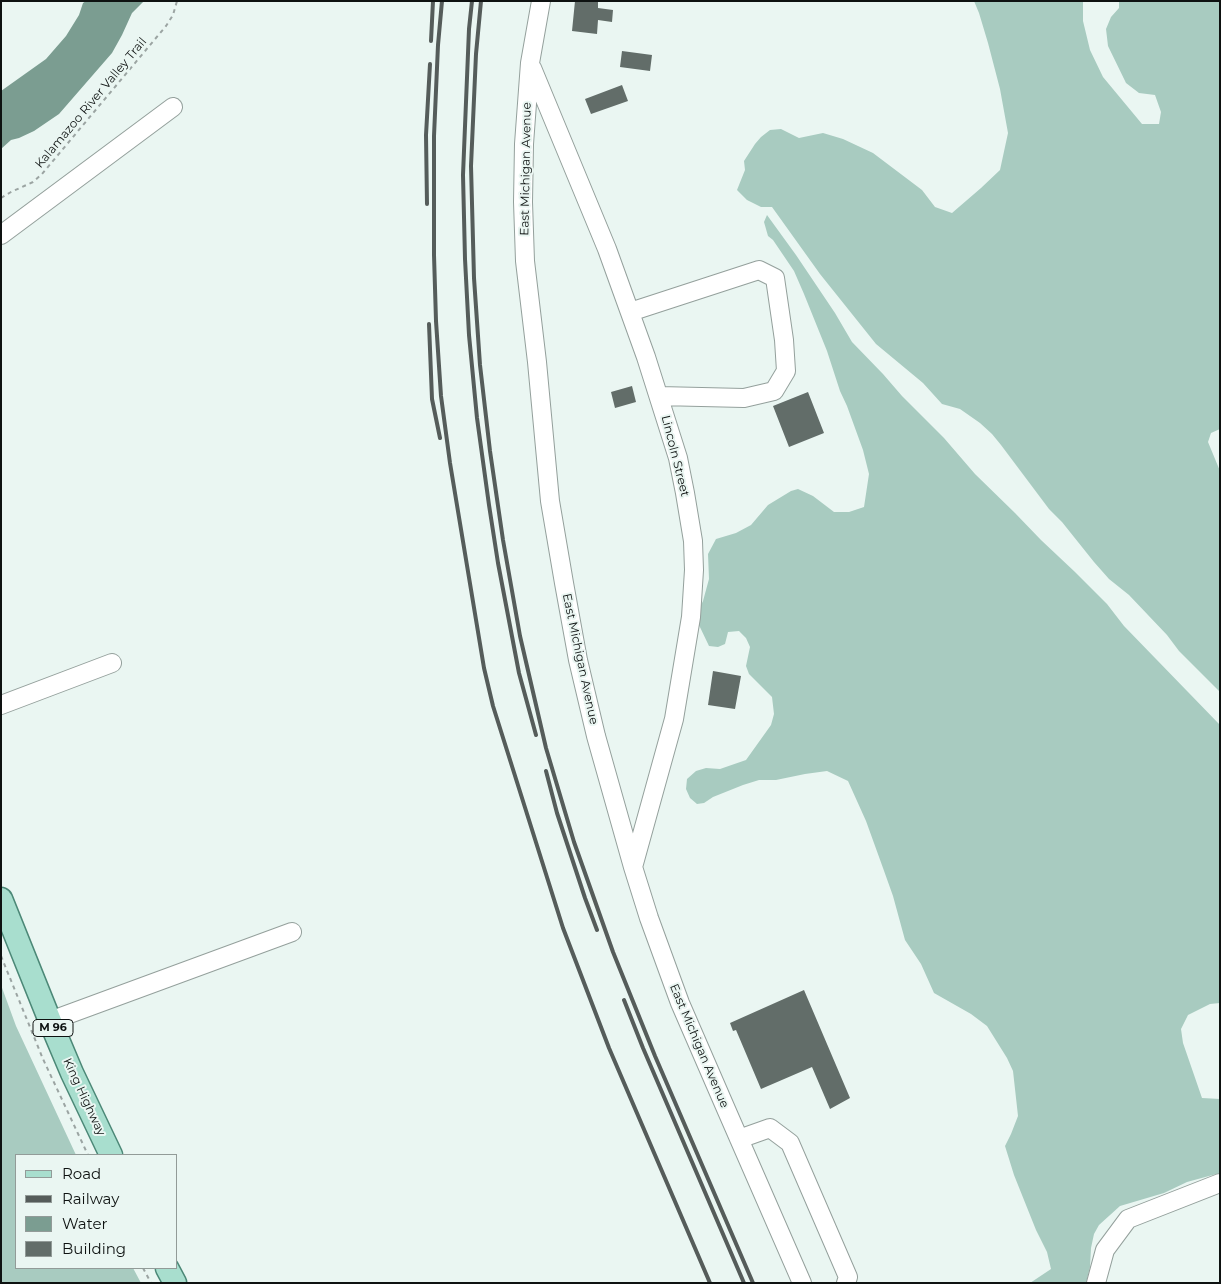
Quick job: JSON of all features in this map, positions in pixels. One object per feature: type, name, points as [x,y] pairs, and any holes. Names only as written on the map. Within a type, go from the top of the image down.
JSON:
[{"type":"main road","name":"King Highway","points":[[1,899],[72,1073],[111,1154]]},
{"type":"main road","points":[[168,1269],[175,1283]]},
{"type":"street","name":"East Michigan Avenue","points":[[541,1],[530,63],[524,144],[525,261],[550,501],[578,660],[596,736],[649,918],[680,1003],[802,1283]]},
{"type":"street","name":"Lincoln Street","points":[[530,63],[607,249],[646,357],[678,458],[693,540],[694,570],[691,617],[674,719],[633,867]]},
{"type":"street","points":[[1,235],[173,107]]},
{"type":"street","points":[[630,312],[759,270],[775,278],[784,340],[786,371],[774,391],[744,398],[659,396]]},
{"type":"street","points":[[1,705],[112,663]]},
{"type":"street","points":[[50,1021],[292,932]]},
{"type":"street","points":[[739,1139],[770,1128],[790,1143],[848,1277],[846,1283]]},
{"type":"street","points":[[1096,1283],[1105,1250],[1128,1219],[1220,1183]]},
{"type":"path","name":"Kalamazoo River Valley Trail","points":[[1,198],[33,182],[42,174],[166,26],[173,16],[177,1]]},
{"type":"path","points":[[1,956],[43,1059],[88,1154]]},
{"type":"path","points":[[144,1269],[151,1283]]},
{"type":"shaded area","points":[[974,1],[1083,1],[1083,21],[1090,50],[1103,77],[1142,124],[1159,124],[1161,112],[1155,95],[1139,93],[1126,83],[1108,46],[1106,29],[1111,17],[1119,8],[1119,1],[1220,1],[1220,429],[1211,433],[1208,442],[1220,471],[1220,692],[1179,651],[1167,635],[1129,595],[1109,579],[1049,509],[992,434],[960,409],[942,404],[923,383],[876,344],[820,274],[772,207],[761,207],[747,200],[737,190],[745,170],[744,161],[755,144],[770,130],[781,129],[799,138],[823,133],[843,139],[873,153],[922,190],[935,207],[952,213],[1000,170],[1008,133],[1000,89],[988,43]]},
{"type":"shaded area","points":[[767,215],[835,313],[852,342],[944,438],[975,474],[1107,604],[1124,626],[1220,725],[1220,1003],[1210,1004],[1188,1015],[1181,1029],[1183,1043],[1202,1098],[1220,1099],[1220,1173],[1187,1182],[1164,1193],[1120,1206],[1099,1225],[1094,1234],[1086,1283],[1030,1283],[1051,1269],[1047,1252],[1014,1175],[1005,1146],[1018,1116],[1013,1071],[987,1026],[971,1014],[934,993],[921,964],[905,940],[883,868],[866,821],[848,781],[827,771],[776,780],[759,780],[713,797],[704,803],[697,804],[690,798],[686,789],[687,779],[696,771],[706,768],[720,769],[746,760],[771,725],[774,714],[772,697],[749,674],[746,666],[750,647],[746,638],[739,631],[728,632],[725,644],[718,647],[709,646],[698,623],[709,579],[708,554],[716,539],[736,533],[751,525],[768,505],[791,491],[798,489],[813,496],[834,512],[849,512],[864,507],[869,474],[863,450],[804,294],[794,271],[773,240],[768,236],[764,222]]},
{"type":"shaded area","points":[[1,985],[16,1026],[76,1154],[15,1154],[15,1269],[134,1269],[141,1283],[1,1283]]},
{"type":"water","points":[[86,1],[144,1],[132,13],[112,53],[59,114],[34,131],[11,140],[1,149],[1,91],[46,59],[66,36],[79,15],[83,3]]},
{"type":"building","points":[[575,1],[598,1],[598,8],[613,10],[612,22],[598,20],[597,34],[572,31]]},
{"type":"building","points":[[622,51],[652,55],[650,71],[620,67]]},
{"type":"building","points":[[622,85],[628,101],[591,114],[585,99]]},
{"type":"building","points":[[632,386],[636,402],[615,408],[611,392]]},
{"type":"building","points":[[808,392],[824,433],[789,447],[773,406]]},
{"type":"building","points":[[713,671],[741,676],[735,709],[708,705]]},
{"type":"building","points":[[804,990],[850,1098],[830,1109],[812,1067],[761,1089],[736,1030],[733,1031],[730,1023]]},
{"type":"railway","points":[[431,41],[433,1]]},
{"type":"railway","points":[[442,1],[434,136],[436,321],[441,396],[450,463],[484,668],[493,706],[563,928],[609,1048],[710,1283]]},
{"type":"railway","points":[[472,1],[469,29],[463,175],[469,335],[477,418],[498,563],[519,673],[536,735]]},
{"type":"railway","points":[[481,1],[476,54],[471,166],[474,278],[480,365],[490,451],[520,636],[546,748],[574,842],[613,952],[655,1056],[753,1283]]},
{"type":"railway","points":[[427,204],[426,135],[430,64]]},
{"type":"railway","points":[[429,324],[432,399],[440,438]]},
{"type":"railway","points":[[546,771],[557,813],[597,930]]},
{"type":"railway","points":[[624,1000],[744,1283]]}]
